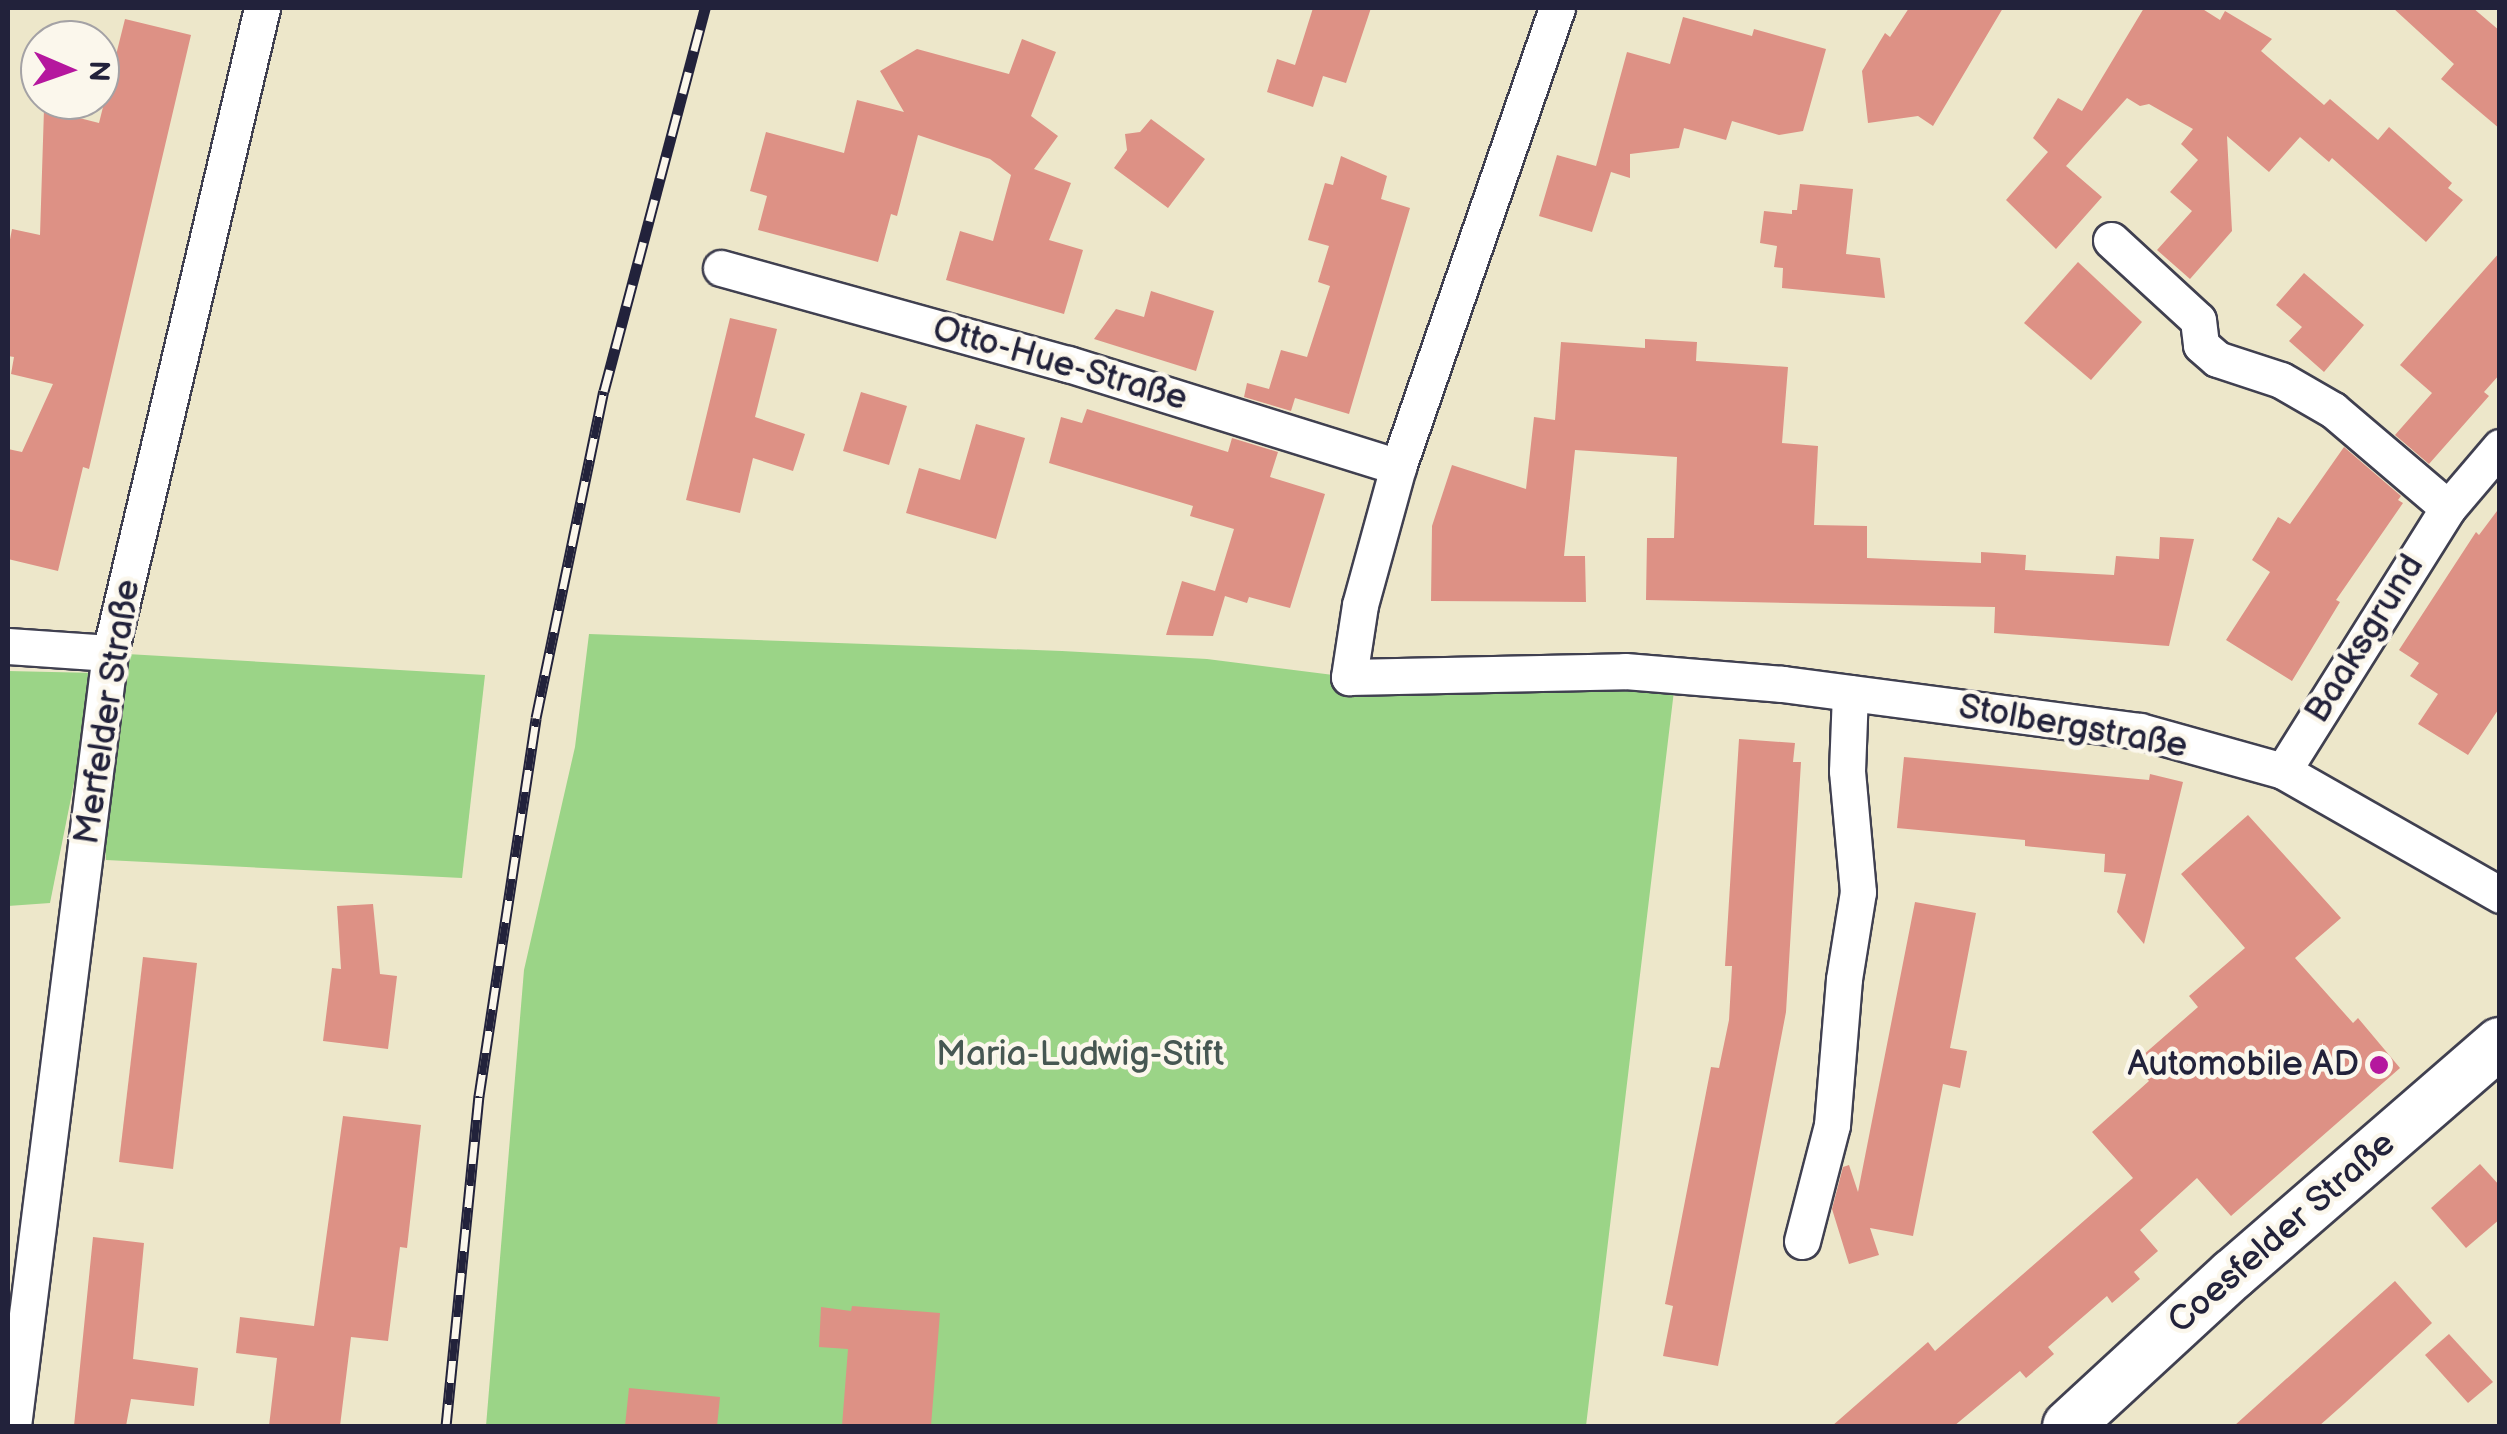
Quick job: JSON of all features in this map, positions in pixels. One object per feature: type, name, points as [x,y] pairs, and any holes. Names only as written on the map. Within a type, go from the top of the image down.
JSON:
[{"type":"street","name":"Merfelder Straße","points":[[13,1426],[110,653],[262,8]]},
{"type":"street","points":[[1398,467],[1557,8]]},
{"type":"street","points":[[2111,240],[2198,320],[2202,345],[2217,359],[2281,380],[2333,410],[2448,508]]},
{"type":"street","name":"Otto-Hue-Straße","points":[[721,268],[1068,364],[1398,467]]},
{"type":"street","name":"Baaksgrund","points":[[2283,771],[2448,508],[2500,447]]},
{"type":"street","name":"Stolbergstraße","points":[[1398,467],[1360,605],[1349,677],[1625,671],[1850,692],[2140,731],[2283,771],[2500,896]]},
{"type":"street","points":[[8,646],[110,653]]},
{"type":"street","points":[[1802,1241],[1832,1125],[1844,979],[1858,892],[1848,771],[1850,692]]},
{"type":"street","name":"Coesfelder Straße","points":[[2068,1426],[2233,1274],[2500,1043]]},
{"type":"green space","name":"Maria-Ludwig-Stift","points":[[589,634],[1207,659],[1349,677],[1676,674],[1586,1426],[486,1426],[524,970],[575,747]]},
{"type":"green space","points":[[110,653],[485,675],[462,878],[106,860],[98,755]]},
{"type":"green space","points":[[8,671],[96,673],[50,903],[8,906]]},
{"type":"building","points":[[1313,8],[1371,8],[1346,83],[1323,76],[1313,107],[1267,92],[1277,59],[1295,65]]},
{"type":"building","points":[[1909,8],[2003,8],[1933,126],[1918,116],[1868,123],[1862,71],[1885,33],[1890,37]]},
{"type":"building","points":[[2144,8],[2201,8],[2220,20],[2225,11],[2272,39],[2261,51],[2324,105],[2330,99],[2378,140],[2389,127],[2452,183],[2448,188],[2463,200],[2426,242],[2332,158],[2329,162],[2300,137],[2269,172],[2227,136],[2232,231],[2190,279],[2157,250],[2192,211],[2170,192],[2198,160],[2181,144],[2193,129],[2149,104],[2140,106],[2127,98],[2066,166],[2102,197],[2056,249],[2006,200],[2048,152],[2033,138],[2058,98],[2082,111]]},
{"type":"building","points":[[2393,8],[2473,8],[2500,31],[2500,129],[2441,79],[2454,64]]},
{"type":"building","points":[[1683,17],[1752,36],[1754,29],[1826,49],[1803,131],[1779,135],[1732,121],[1726,140],[1684,128],[1679,148],[1630,154],[1630,178],[1611,172],[1592,232],[1539,216],[1557,155],[1596,166],[1627,52],[1670,64]]},
{"type":"building","points":[[125,19],[191,35],[89,469],[83,467],[58,571],[8,559],[8,449],[22,452],[53,384],[11,374],[14,357],[8,356],[8,250],[12,229],[40,235],[44,120],[120,120],[120,39]]},
{"type":"building","points":[[1022,39],[1056,52],[1031,116],[1058,136],[1034,169],[1071,183],[1049,240],[1083,250],[1064,314],[946,280],[960,231],[993,241],[1011,175],[990,159],[918,135],[897,216],[891,214],[878,262],[758,230],[767,196],[750,191],[766,132],[844,153],[857,100],[904,112],[880,71],[917,49],[1009,74]]},
{"type":"building","points":[[1151,119],[1205,159],[1168,208],[1114,168],[1127,150],[1125,134],[1140,132]]},
{"type":"building","points":[[1341,156],[1387,176],[1381,199],[1410,208],[1349,414],[1295,398],[1291,411],[1244,397],[1247,383],[1269,389],[1281,350],[1307,357],[1330,286],[1318,282],[1329,246],[1308,240],[1325,183],[1333,185]]},
{"type":"building","points":[[1800,184],[1853,189],[1846,254],[1880,258],[1885,298],[1782,288],[1783,268],[1774,267],[1777,246],[1760,243],[1764,211],[1792,214],[1792,210],[1797,210]]},
{"type":"building","points":[[2500,252],[2500,374],[2484,392],[2489,396],[2429,464],[2395,435],[2432,393],[2400,365]]},
{"type":"building","points":[[2078,262],[2142,322],[2091,380],[2024,323]]},
{"type":"building","points":[[2304,273],[2364,325],[2324,372],[2289,341],[2302,327],[2276,305]]},
{"type":"building","points":[[1151,291],[1214,311],[1196,371],[1094,339],[1116,309],[1144,317]]},
{"type":"building","points":[[730,318],[777,329],[755,417],[805,434],[793,471],[753,458],[740,513],[686,500]]},
{"type":"building","points":[[1645,339],[1697,342],[1696,361],[1788,367],[1782,443],[1818,446],[1814,525],[1867,526],[1867,558],[1981,563],[1981,552],[2026,555],[2025,570],[2114,575],[2116,556],[2159,559],[2160,537],[2194,539],[2169,646],[1994,633],[1995,607],[1646,600],[1647,538],[1674,538],[1677,457],[1575,450],[1564,556],[1585,556],[1586,602],[1431,601],[1432,526],[1452,465],[1526,489],[1534,417],[1555,420],[1561,342],[1645,348]]},
{"type":"building","points":[[861,392],[907,406],[889,465],[843,451]]},
{"type":"building","points":[[1087,409],[1228,452],[1232,438],[1278,452],[1270,477],[1325,494],[1290,608],[1249,597],[1247,603],[1225,596],[1213,636],[1166,635],[1182,581],[1215,591],[1234,529],[1190,516],[1193,506],[1049,463],[1061,417],[1082,423]]},
{"type":"building","points":[[976,424],[1025,438],[996,539],[906,513],[919,468],[960,480]]},
{"type":"building","points":[[2344,447],[2401,496],[2398,500],[2403,503],[2336,600],[2340,602],[2292,681],[2226,640],[2270,572],[2252,560],[2278,517],[2290,524]]},
{"type":"building","points":[[2500,507],[2500,707],[2468,755],[2418,724],[2438,694],[2410,676],[2419,663],[2399,650],[2476,532],[2479,535]]},
{"type":"building","points":[[1739,739],[1795,743],[1793,762],[1801,762],[1786,1012],[1718,1366],[1663,1356],[1673,1306],[1665,1304],[1711,1067],[1719,1068],[1729,1020],[1732,966],[1725,966]]},
{"type":"building","points":[[1904,757],[2149,780],[2150,774],[2183,782],[2144,944],[2117,912],[2126,874],[2104,872],[2105,854],[2025,846],[2025,840],[1897,828]]},
{"type":"building","points":[[2248,815],[2341,918],[2295,958],[2353,1023],[2358,1018],[2400,1068],[2231,1216],[2197,1178],[2140,1230],[2158,1251],[2134,1272],[2140,1279],[2112,1303],[2107,1296],[2048,1347],[2054,1354],[2026,1378],[2020,1371],[1954,1426],[1832,1426],[1928,1342],[1935,1351],[2133,1178],[2092,1132],[2149,1081],[2134,1063],[2198,1007],[2189,996],[2245,948],[2181,874]]},
{"type":"building","points":[[1915,902],[1976,913],[1950,1048],[1967,1051],[1960,1088],[1943,1084],[1913,1236],[1870,1228],[1879,1255],[1849,1264],[1832,1209],[1843,1167],[1849,1165],[1858,1192]]},
{"type":"building","points":[[373,904],[380,974],[397,976],[388,1049],[323,1041],[332,968],[341,969],[337,906]]},
{"type":"building","points":[[143,957],[197,963],[173,1169],[119,1162]]},
{"type":"building","points":[[343,1116],[421,1125],[407,1248],[400,1247],[388,1341],[351,1337],[340,1426],[269,1426],[277,1358],[236,1353],[240,1317],[314,1326]]},
{"type":"building","points":[[2480,1164],[2500,1186],[2500,1219],[2466,1248],[2431,1208]]},
{"type":"building","points":[[93,1237],[144,1243],[133,1359],[198,1368],[194,1406],[131,1399],[126,1426],[74,1426]]},
{"type":"building","points":[[2395,1281],[2432,1323],[2345,1403],[2319,1426],[2234,1426]]},
{"type":"building","points":[[852,1306],[940,1313],[931,1426],[842,1426],[848,1349],[819,1347],[821,1307],[851,1311]]},
{"type":"building","points":[[2449,1334],[2493,1382],[2468,1403],[2425,1355]]},
{"type":"building","points":[[629,1388],[720,1397],[717,1426],[625,1426]]},
{"type":"railway","points":[[446,1426],[479,1096],[536,718],[604,391],[705,8]]},
{"type":"place","name":"Automobile AD","points":[[2379,1065]]}]
